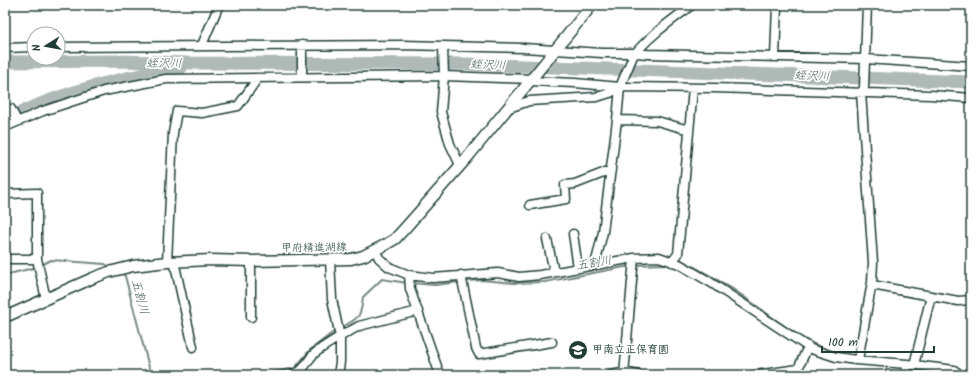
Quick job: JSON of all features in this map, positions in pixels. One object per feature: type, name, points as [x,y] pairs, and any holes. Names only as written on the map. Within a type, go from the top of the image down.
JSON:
[{"type":"main road","name":"甲府精進湖線","points":[[5,317],[93,278],[122,269],[171,261],[350,259],[363,256],[375,250],[395,239],[406,227],[507,109],[592,5]]},
{"type":"street","points":[[202,46],[219,5]]},
{"type":"street","points":[[595,265],[603,232],[618,120],[621,84],[635,54],[650,38],[692,5]]},
{"type":"street","points":[[775,58],[777,5]]},
{"type":"street","points":[[858,360],[872,285],[873,262],[862,91],[865,62],[867,5]]},
{"type":"street","points":[[66,47],[202,46],[443,48],[775,58],[971,66]]},
{"type":"street","points":[[5,48],[26,47]]},
{"type":"street","points":[[302,48],[302,75]]},
{"type":"street","points":[[443,48],[444,75],[440,112],[450,144],[460,165]]},
{"type":"street","points":[[5,127],[17,121],[74,100],[104,91],[166,79],[258,78],[302,75],[444,75],[532,79],[575,83],[693,88],[862,91],[971,98]]},
{"type":"street","points":[[193,347],[171,261],[173,134],[177,111],[202,113],[238,106],[258,78]]},
{"type":"street","points":[[507,109],[529,101],[597,97],[610,94],[621,84]]},
{"type":"street","points":[[672,262],[678,254],[693,88]]},
{"type":"street","points":[[8,110],[17,121]]},
{"type":"street","points":[[618,120],[657,121],[689,130]]},
{"type":"street","points":[[530,205],[566,199],[565,185],[575,184],[611,170]]},
{"type":"street","points":[[5,194],[37,193],[37,260],[46,299]]},
{"type":"street","points":[[573,234],[578,268]]},
{"type":"street","points":[[547,239],[554,272]]},
{"type":"street","points":[[375,250],[379,258],[388,267],[409,275],[433,278],[498,273],[519,277],[634,258],[660,257],[710,282],[808,346],[836,357],[954,370],[962,375]]},
{"type":"street","points":[[624,373],[634,258]]},
{"type":"street","points":[[5,259],[37,260]]},
{"type":"street","points":[[330,260],[332,299],[340,337],[340,362],[338,375]]},
{"type":"street","points":[[251,261],[251,317]]},
{"type":"street","points":[[409,275],[410,289],[440,375]]},
{"type":"street","points":[[461,275],[476,348],[479,354],[552,342]]},
{"type":"street","points":[[872,285],[958,301],[971,300]]},
{"type":"street","points":[[906,375],[931,296]]},
{"type":"street","points":[[296,375],[295,374],[301,372],[313,355],[359,326],[418,311]]},
{"type":"street","points":[[756,375],[798,372],[808,346]]},
{"type":"street","points":[[611,375],[624,373],[638,375]]},
{"type":"waterway","name":"蛭沢川","points":[[5,62],[120,61],[188,63],[468,64],[971,82]]},
{"type":"waterway","points":[[5,120],[25,110],[91,87],[136,76],[181,68]]},
{"type":"waterway","name":"五割川","points":[[41,265],[51,260],[105,264],[112,268]]},
{"type":"waterway","name":"五割川","points":[[678,261],[681,260],[730,288],[800,337],[828,350],[843,354]]},
{"type":"waterway","name":"五割川","points":[[637,265],[668,264]]},
{"type":"waterway","name":"五割川","points":[[465,281],[482,280],[514,283],[545,282],[630,266]]},
{"type":"waterway","name":"五割川","points":[[5,275],[37,267]]},
{"type":"waterway","name":"五割川","points":[[121,273],[125,276],[151,375]]},
{"type":"waterway","name":"五割川","points":[[340,328],[358,317],[360,314],[363,297],[382,279],[407,283]]},
{"type":"waterway","name":"五割川","points":[[411,283],[435,285],[460,282]]},
{"type":"waterway","name":"五割川","points":[[259,375],[295,368],[310,350],[336,330]]},
{"type":"waterway","name":"五割川","points":[[929,371],[946,375]]},
{"type":"place","name":"甲南立正保育園","points":[[578,350]]}]
